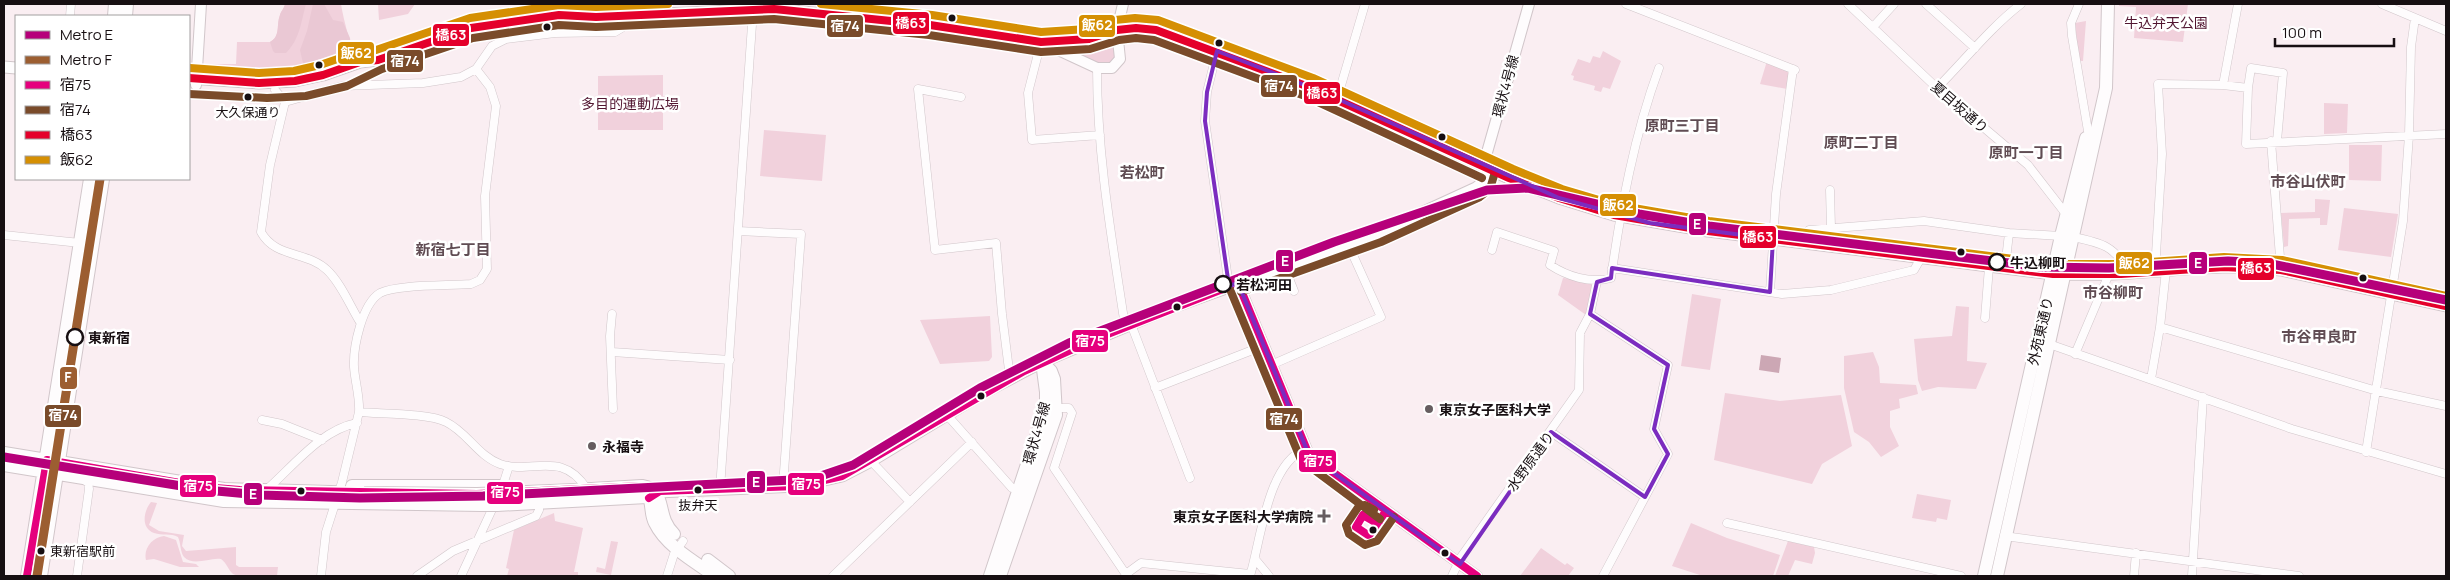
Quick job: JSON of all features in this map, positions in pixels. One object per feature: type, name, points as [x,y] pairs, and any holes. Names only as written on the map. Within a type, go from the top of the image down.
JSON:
[{"type":"main road","name":"外苑東通り","points":[[1997,576],[2001,535],[2067,237],[2106,88],[2108,4]]},
{"type":"main road","points":[[193,82],[260,83],[295,81],[323,75],[360,62],[378,60],[471,28],[501,22],[559,15],[596,17],[787,10],[930,25],[1041,42],[1089,39],[1118,30],[1136,28],[1156,30],[1217,51],[1337,99],[1486,169],[1559,198],[1620,217],[1699,230],[2005,269],[2059,274],[2130,273],[2219,266],[2281,270],[2446,306]]},
{"type":"main road","points":[[193,82],[275,90],[295,88],[328,81],[367,68],[378,60]]},
{"type":"main road","name":"外苑東通り","points":[[2067,237],[2066,214],[2088,131],[2106,88]]},
{"type":"main road","points":[[4,465],[52,467],[203,486],[266,490],[336,498],[482,505],[783,486],[828,481],[855,470],[1010,378],[1042,362],[1128,325],[1234,284],[1402,223],[1476,188],[1481,184],[1486,169]]},
{"type":"main road","points":[[41,576],[52,467],[80,243],[90,180]]},
{"type":"main road","points":[[27,576],[52,467],[103,180]]},
{"type":"main road","name":"外苑東通り","points":[[1984,576],[2001,535],[2049,344],[2059,274]]},
{"type":"main road","name":"環状4号線","points":[[1000,576],[1052,430],[1056,408],[1054,379],[1051,371],[1042,362]]},
{"type":"main road","name":"環状4号線","points":[[990,576],[1046,407],[1042,362]]},
{"type":"main road","points":[[4,454],[52,467],[78,477],[224,501],[336,498],[364,493],[477,494],[642,486],[653,495],[665,524],[680,545],[715,576]]},
{"type":"main road","points":[[336,498],[351,486],[503,486]]},
{"type":"main road","points":[[680,545],[729,576]]},
{"type":"street","points":[[193,82],[201,4]]},
{"type":"street","points":[[858,17],[860,4]]},
{"type":"street","points":[[1100,135],[1032,140],[1028,93],[1041,42],[1097,68],[1112,68],[1117,64],[1120,59],[1118,30],[1123,4]]},
{"type":"street","points":[[1337,99],[1365,4]]},
{"type":"street","name":"環状4号線","points":[[1486,169],[1486,156],[1529,4]]},
{"type":"street","points":[[1626,4],[1795,70],[1776,194],[1770,292]]},
{"type":"street","name":"夏目坂通り","points":[[1848,4],[1937,88],[2028,165],[2066,214]]},
{"type":"street","points":[[1873,27],[1894,4]]},
{"type":"street","points":[[1926,4],[1975,48]]},
{"type":"street","points":[[1937,88],[1989,32],[2021,4]]},
{"type":"street","points":[[2079,4],[2071,23],[2088,131]]},
{"type":"street","points":[[2223,85],[2238,4]]},
{"type":"street","points":[[2382,4],[2446,31]]},
{"type":"street","points":[[720,489],[753,10]]},
{"type":"street","points":[[285,102],[342,86],[442,81],[461,77],[476,69],[492,46],[506,39],[555,33],[615,32],[630,22],[635,16]]},
{"type":"street","points":[[2366,452],[2403,221],[2409,135],[2411,47],[2415,18]]},
{"type":"street","points":[[1217,51],[1207,92],[1206,120],[1234,284],[1263,346],[1306,449],[1312,459],[1477,576]]},
{"type":"street","points":[[1097,68],[1100,135],[1108,225],[1128,325],[1190,478]]},
{"type":"street","points":[[1492,250],[1498,232],[1554,251],[1550,265],[1565,274],[1597,281],[1611,278],[1620,217],[1642,113],[1659,68]]},
{"type":"street","points":[[2281,270],[2274,141],[2283,73],[2251,68],[2248,88],[2246,144],[2274,141],[2446,134]]},
{"type":"street","points":[[322,576],[326,532],[359,412],[360,401],[354,366],[360,322],[379,294],[392,288],[472,284],[486,274],[486,176],[496,106],[490,87],[476,69]]},
{"type":"street","points":[[2152,379],[2160,327],[2162,154],[2157,83],[2223,85],[2248,88]]},
{"type":"street","points":[[961,98],[918,89],[934,250],[996,243],[1010,378]]},
{"type":"street","points":[[275,90],[285,102]]},
{"type":"street","points":[[285,102],[270,165],[261,232],[276,248],[314,261],[327,270],[360,322]]},
{"type":"street","points":[[1830,190],[1831,228]]},
{"type":"street","points":[[1800,242],[1809,230],[1924,221],[2008,233],[2067,237],[2101,244],[2120,256],[2130,273]]},
{"type":"street","points":[[738,231],[801,234],[783,486]]},
{"type":"street","points":[[2005,269],[2008,233]]},
{"type":"street","points":[[4,235],[80,243]]},
{"type":"street","points":[[1271,365],[1381,317],[1348,244]]},
{"type":"street","points":[[1612,268],[1770,292],[1831,290],[1858,284],[1914,270],[1921,258]]},
{"type":"street","points":[[1284,266],[1294,291]]},
{"type":"street","points":[[1984,318],[1989,267]]},
{"type":"street","points":[[2075,354],[2108,274]]},
{"type":"street","name":"水野原通り","points":[[1452,576],[1460,564],[1461,557],[1579,390],[1580,333],[1590,314],[1597,281]]},
{"type":"street","points":[[612,314],[613,409]]},
{"type":"street","points":[[1590,314],[1668,365],[1654,429],[1668,454],[1603,576]]},
{"type":"street","points":[[2160,327],[2377,391],[2446,406]]},
{"type":"street","points":[[2049,344],[2292,429],[2446,474]]},
{"type":"street","points":[[1155,388],[1263,346]]},
{"type":"street","points":[[612,352],[730,360]]},
{"type":"street","points":[[2192,576],[2203,397]]},
{"type":"street","points":[[1056,408],[1069,408],[1072,412],[1054,468],[1127,575],[1141,563],[1250,575],[1268,503],[1276,480],[1292,457],[1306,449]]},
{"type":"street","points":[[359,412],[448,422],[493,461],[509,466],[541,465],[566,470],[576,474],[581,489]]},
{"type":"street","points":[[947,415],[1012,488],[1019,490]]},
{"type":"street","points":[[262,420],[282,424],[322,440]]},
{"type":"street","points":[[266,490],[276,479],[331,433],[357,423]]},
{"type":"street","points":[[1551,432],[1645,498]]},
{"type":"street","points":[[833,576],[972,442]]},
{"type":"street","points":[[871,461],[910,502]]},
{"type":"street","points":[[461,576],[503,486],[509,466]]},
{"type":"street","points":[[77,576],[89,489],[85,480],[78,477]]},
{"type":"street","points":[[417,576],[444,557],[477,540],[536,516],[538,514],[539,502]]},
{"type":"street","points":[[1727,522],[1961,576]]},
{"type":"street","points":[[2001,535],[2299,576]]},
{"type":"street","points":[[666,576],[680,545]]},
{"type":"street","points":[[2134,576],[2136,553]]},
{"type":"street","points":[[1255,559],[1269,576]]},
{"type":"highlighted area","points":[[1217,51],[1320,91],[1559,198],[1650,223],[1773,239],[1770,292],[1612,268],[1611,278],[1597,282],[1590,314],[1668,365],[1654,429],[1668,454],[1645,497],[1551,432],[1460,564],[1309,455],[1238,283],[1229,286],[1205,121],[1207,92]]},
{"type":"green space","points":[[285,4],[341,4],[352,57],[310,71],[296,73],[240,76],[216,73],[210,70],[209,64],[236,64],[237,42],[270,42],[273,40],[276,37],[280,14]]},
{"type":"green space","points":[[378,4],[415,4],[408,14],[379,20]]},
{"type":"green space","name":"牛込弁天公園","points":[[2119,4],[2188,4],[2183,42],[2134,38],[2136,7],[2119,6]]},
{"type":"green space","points":[[2086,21],[2083,61],[2079,61],[2075,23]]},
{"type":"green space","points":[[1111,43],[1115,46],[1115,59],[1111,64],[1095,62],[1068,50]]},
{"type":"green space","points":[[1603,51],[1621,61],[1610,89],[1603,87],[1601,92],[1594,90],[1595,86],[1573,80],[1574,76],[1571,75],[1578,59],[1590,63],[1593,56],[1600,58]]},
{"type":"green space","points":[[1767,61],[1790,70],[1787,89],[1760,84]]},
{"type":"green space","name":"多目的運動広場","points":[[663,75],[663,96],[666,96],[666,109],[663,110],[663,130],[598,130],[598,110],[595,110],[595,96],[598,95],[598,76]]},
{"type":"green space","points":[[2324,103],[2348,104],[2347,133],[2324,134]]},
{"type":"green space","points":[[764,130],[826,135],[822,181],[760,176]]},
{"type":"green space","points":[[2349,145],[2382,145],[2381,181],[2349,180]]},
{"type":"green space","points":[[2315,199],[2330,200],[2327,225],[2320,225],[2320,218],[2289,219],[2288,246],[2284,247],[2281,213],[2315,212]]},
{"type":"green space","points":[[2344,208],[2398,214],[2391,257],[2338,250]]},
{"type":"green space","points":[[1563,278],[1588,281],[1593,286],[1586,315],[1558,295]]},
{"type":"green space","points":[[1692,294],[1721,299],[1710,370],[1681,366]]},
{"type":"green space","points":[[1956,306],[1969,307],[1967,361],[1987,363],[1976,389],[1938,387],[1922,391],[1918,380],[1914,339],[1952,336]]},
{"type":"green space","points":[[990,316],[992,357],[989,361],[940,364],[920,320]]},
{"type":"green space","points":[[1873,352],[1879,367],[1880,383],[1916,385],[1918,394],[1899,399],[1900,408],[1890,411],[1890,427],[1899,446],[1881,457],[1869,442],[1854,432],[1844,388],[1844,356]]},
{"type":"green space","points":[[1725,393],[1780,401],[1841,395],[1852,446],[1822,464],[1812,484],[1714,460]]},
{"type":"green space","points":[[1917,494],[1951,500],[1947,520],[1937,518],[1936,522],[1912,518]]},
{"type":"green space","points":[[151,502],[157,503],[149,525],[159,531],[184,535],[182,546],[186,551],[236,547],[236,565],[239,567],[278,567],[277,576],[243,577],[233,574],[221,559],[197,562],[188,560],[183,555],[178,537],[154,533],[147,527],[145,514]]},
{"type":"green space","points":[[554,513],[555,521],[583,528],[574,572],[578,572],[578,576],[507,576],[509,569],[506,568],[514,530]]},
{"type":"green space","points":[[1691,523],[1727,538],[1780,555],[1773,576],[1703,576],[1672,566]]},
{"type":"green space","points":[[164,536],[176,540],[183,562],[196,564],[199,567],[180,567],[154,559],[146,560],[147,547],[156,538]]},
{"type":"green space","points":[[611,541],[618,542],[611,575],[596,572],[597,567],[605,569]]},
{"type":"green space","points":[[1788,541],[1814,547],[1815,553],[1812,564],[1795,560],[1788,576],[1775,576]]},
{"type":"green space","points":[[1541,548],[1565,565],[1567,563],[1574,568],[1568,576],[1520,576]]},
{"type":"shaded area","points":[[285,4],[306,4],[299,30],[291,48],[286,53],[275,53],[270,42],[276,37],[280,14]]},
{"type":"shaded area","points":[[313,4],[324,4],[333,20],[343,22],[350,38],[352,57],[305,72],[300,50],[307,31]]},
{"type":"shaded area","points":[[1761,355],[1781,358],[1779,373],[1759,370]]},
{"type":"metro line","name":"F","points":[[37,576],[100,180]]},
{"type":"metro line","name":"E","points":[[4,457],[206,490],[260,495],[360,498],[483,496],[812,479],[853,465],[980,388],[1069,343],[1334,242],[1487,190],[1528,188],[1639,214],[1709,226],[2041,267],[2109,268],[2228,261],[2267,263],[2446,300]]},
{"type":"transit line","name":"飯62","points":[[190,68],[259,73],[294,71],[320,65],[358,52],[376,50],[470,18],[559,5],[596,7],[668,4]]},
{"type":"transit line","name":"飯62","points":[[821,4],[932,15],[1041,32],[1087,29],[1115,20],[1135,18],[1158,20],[1313,78],[1513,169],[1562,189],[1616,205],[1709,221],[2054,264],[2120,264],[2224,257],[2282,260],[2446,296]]},
{"type":"transit line","name":"橋63","points":[[190,78],[259,83],[295,81],[323,75],[360,62],[378,60],[471,28],[559,15],[596,17],[774,9],[930,25],[1041,42],[1089,39],[1117,30],[1136,28],[1156,30],[1309,87],[1509,178],[1559,198],[1614,215],[1708,231],[2053,274],[2121,274],[2224,267],[2281,270],[2446,306]]},
{"type":"transit line","name":"宿74","points":[[190,94],[267,98],[306,96],[347,86],[382,69],[473,38],[559,25],[596,27],[774,19],[929,35],[1041,52],[1090,49],[1119,40],[1136,38],[1154,40],[1305,96],[1482,178]]},
{"type":"transit line","name":"宿74","points":[[1241,292],[1381,242],[1480,197],[1490,189],[1495,172]]},
{"type":"transit line","name":"宿74","points":[[37,576],[100,181]]},
{"type":"transit line","name":"宿75","points":[[1238,283],[1309,455],[1477,576]]},
{"type":"transit line","name":"宿75","points":[[649,498],[660,491],[798,486],[842,476],[1024,371],[1095,339],[1238,283]]},
{"type":"transit line","name":"宿74","points":[[1229,287],[1301,460],[1380,519]]},
{"type":"transit line","name":"宿75","points":[[47,460],[203,487],[240,490],[477,494],[642,486],[657,492]]},
{"type":"transit line","name":"宿75","points":[[27,576],[47,460]]},
{"type":"transit line","name":"宿74","points":[[1374,510],[1365,505],[1359,506],[1346,525],[1349,534],[1365,545],[1377,541],[1394,517]]},
{"type":"transit line","name":"宿75","points":[[1379,521],[1375,522],[1363,515],[1356,527],[1368,535],[1370,534],[1386,511]]},
{"type":"place","name":"大久保通り","points":[[248,97]]},
{"type":"place","name":"牛込柳町","points":[[1997,262]]},
{"type":"place","name":"若松河田","points":[[1223,284]]},
{"type":"place","name":"東新宿","points":[[75,337]]},
{"type":"place","name":"東京女子医科大学","points":[[1429,409]]},
{"type":"place","name":"永福寺","points":[[592,446]]},
{"type":"place","name":"抜弁天","points":[[698,490]]},
{"type":"place","name":"東京女子医科大学病院","points":[[1324,516]]},
{"type":"place","name":"東新宿駅前","points":[[41,551]]},
{"type":"district","name":"原町三丁目","points":[[1682,125]]},
{"type":"district","name":"原町二丁目","points":[[1861,142]]},
{"type":"district","name":"原町一丁目","points":[[2026,152]]},
{"type":"district","name":"若松町","points":[[1142,172]]},
{"type":"district","name":"市谷山伏町","points":[[2308,181]]},
{"type":"district","name":"新宿七丁目","points":[[453,249]]},
{"type":"district","name":"市谷柳町","points":[[2113,292]]},
{"type":"district","name":"市谷甲良町","points":[[2319,336]]}]
